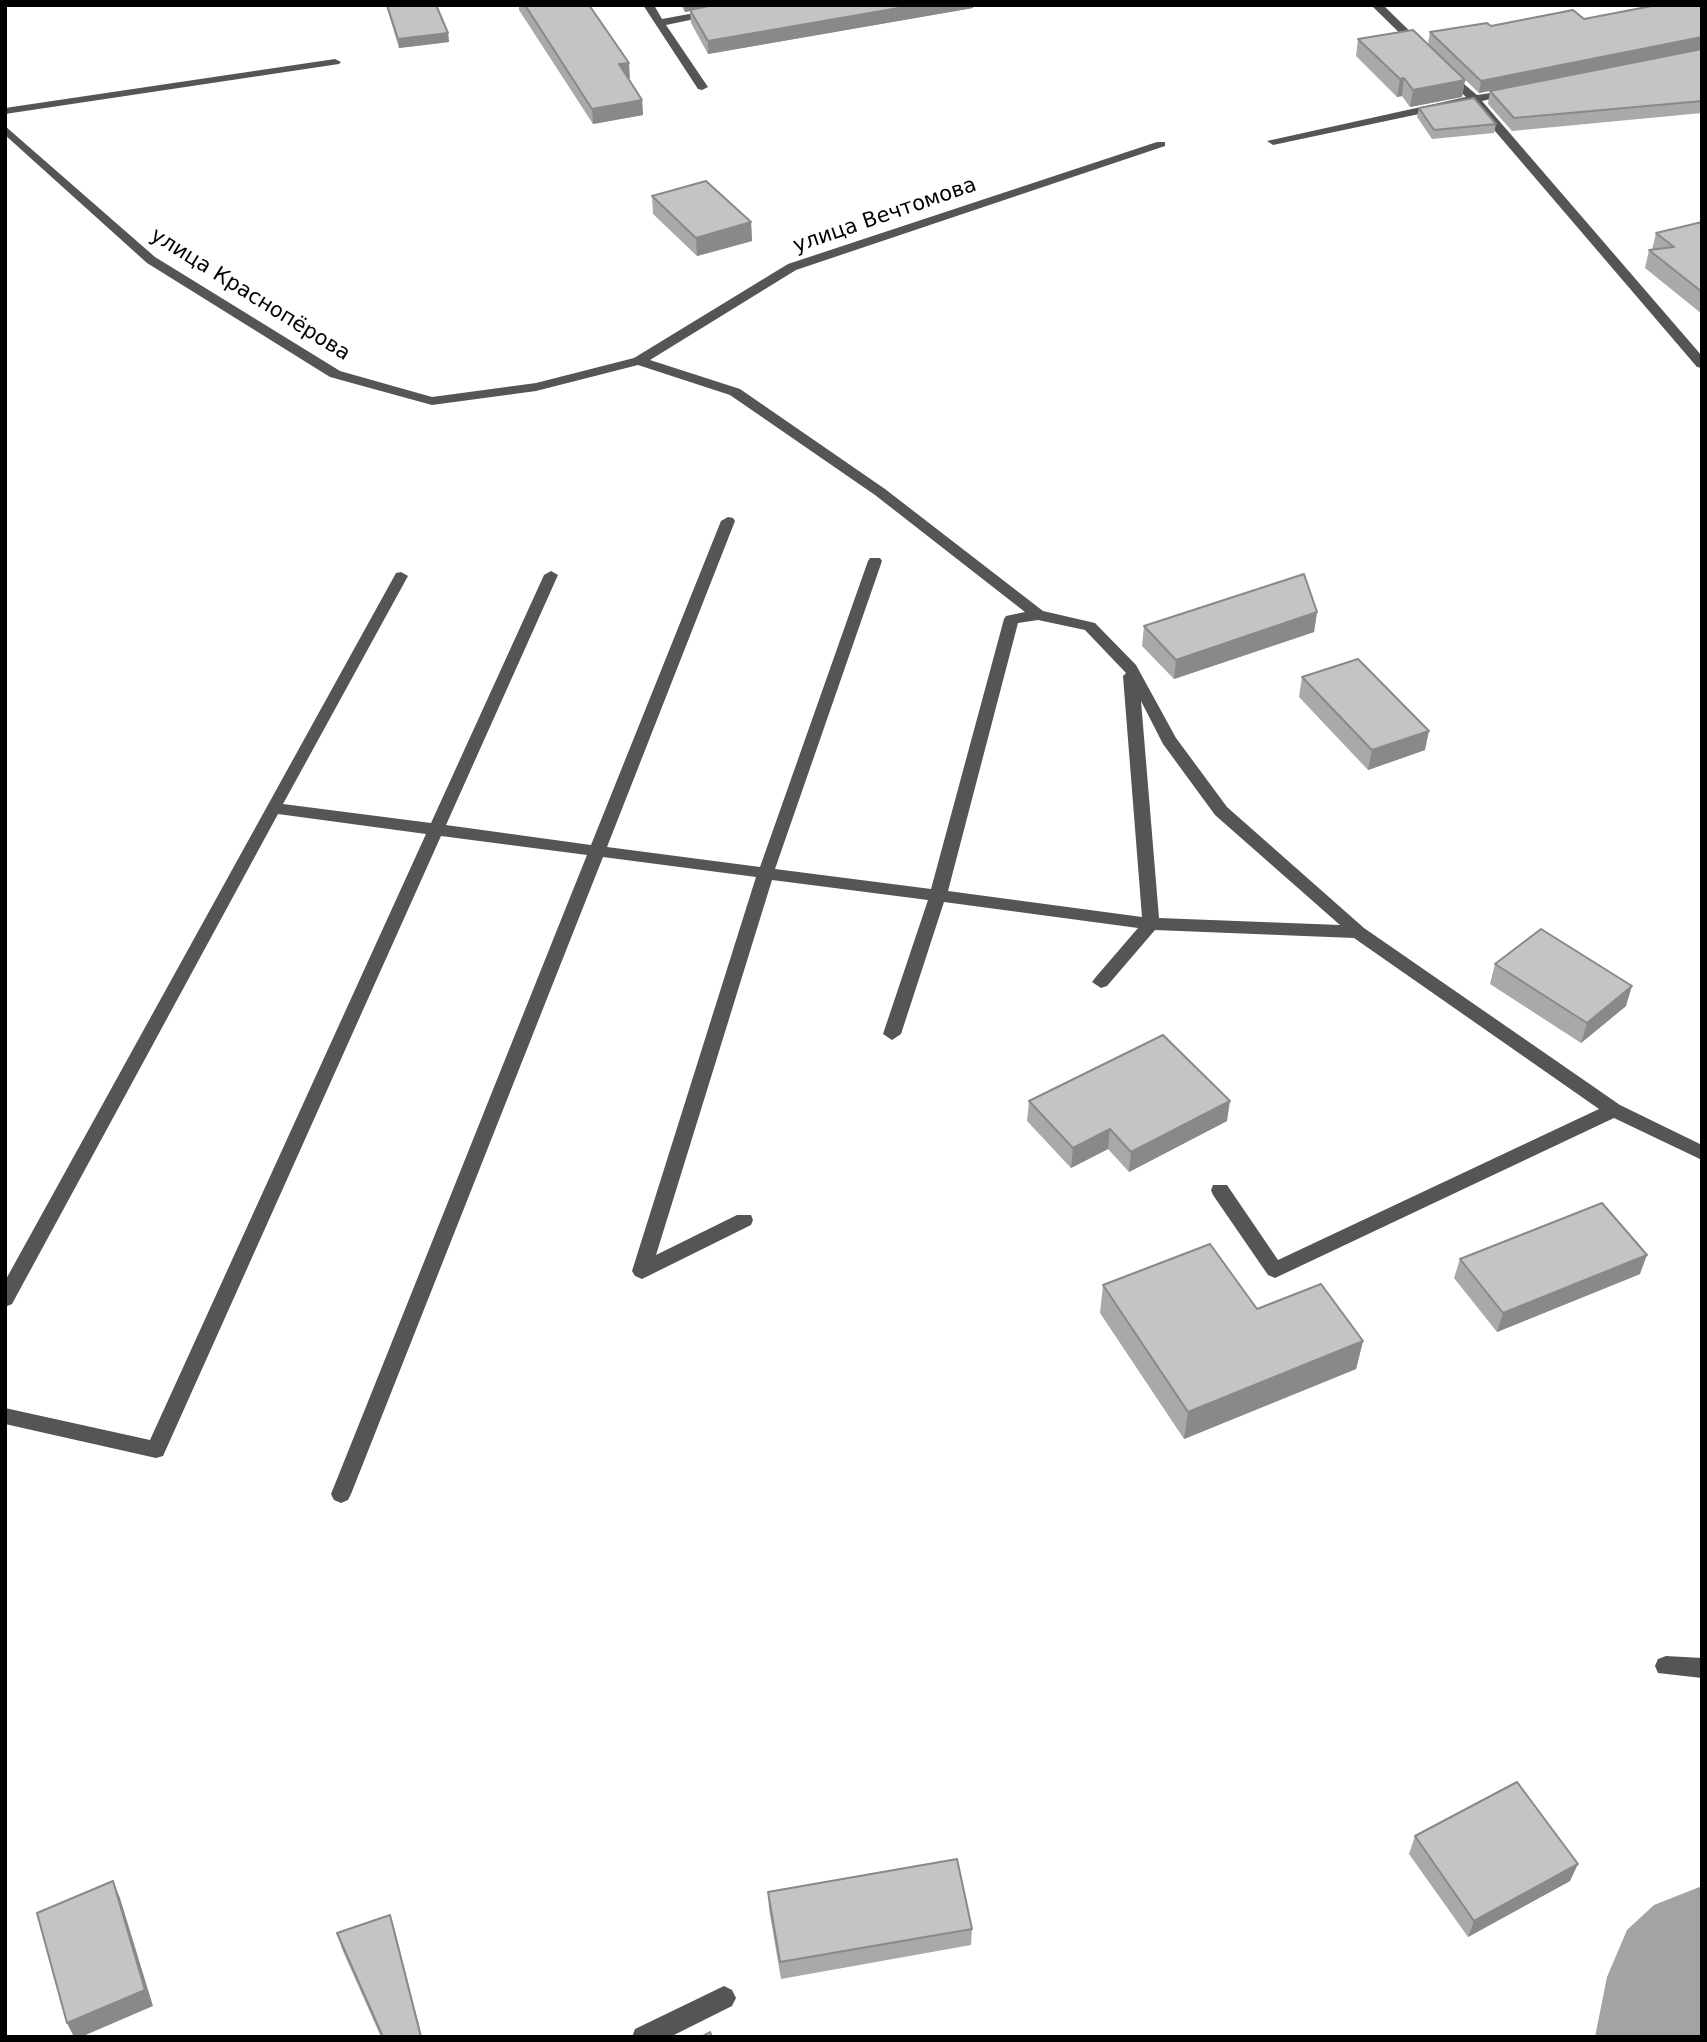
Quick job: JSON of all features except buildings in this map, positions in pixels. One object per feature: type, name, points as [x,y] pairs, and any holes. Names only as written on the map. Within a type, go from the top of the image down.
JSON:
[{"type":"street","points":[[648,5],[702,87]]},
{"type":"street","points":[[659,23],[757,5]]},
{"type":"street","points":[[1376,5],[1475,99],[1702,364]]},
{"type":"street","points":[[5,111],[335,62]]},
{"type":"street","points":[[1273,141],[1528,88]]},
{"type":"street","name":"улица Краснопёрова","points":[[5,129],[151,260],[335,374],[432,401],[536,387],[639,361]]},
{"type":"street","name":"улица Вечтомова","points":[[639,361],[792,267],[1161,144]]},
{"type":"street","points":[[639,361],[734,392],[880,492],[1038,615]]},
{"type":"street","points":[[341,1494],[594,852],[728,521]]},
{"type":"street","points":[[744,1220],[642,1271],[765,875],[875,561]]},
{"type":"street","points":[[5,1416],[156,1450],[551,575]]},
{"type":"street","points":[[5,1299],[401,576]]},
{"type":"street","points":[[892,1034],[938,896],[1011,620],[1038,615],[1090,626],[1131,668],[1169,740],[1221,811],[1358,932],[1614,1111],[1702,1153]]},
{"type":"street","points":[[1101,982],[1151,924],[1131,668]]},
{"type":"street","points":[[273,808],[1151,924],[1358,932]]},
{"type":"street","points":[[1220,1190],[1275,1270],[1614,1111]]},
{"type":"street","points":[[1667,1666],[1702,1668]]},
{"type":"street","points":[[644,2037],[724,1998]]},
{"type":"waterway","points":[[1664,2037],[1675,1977],[1702,1951]]}]
